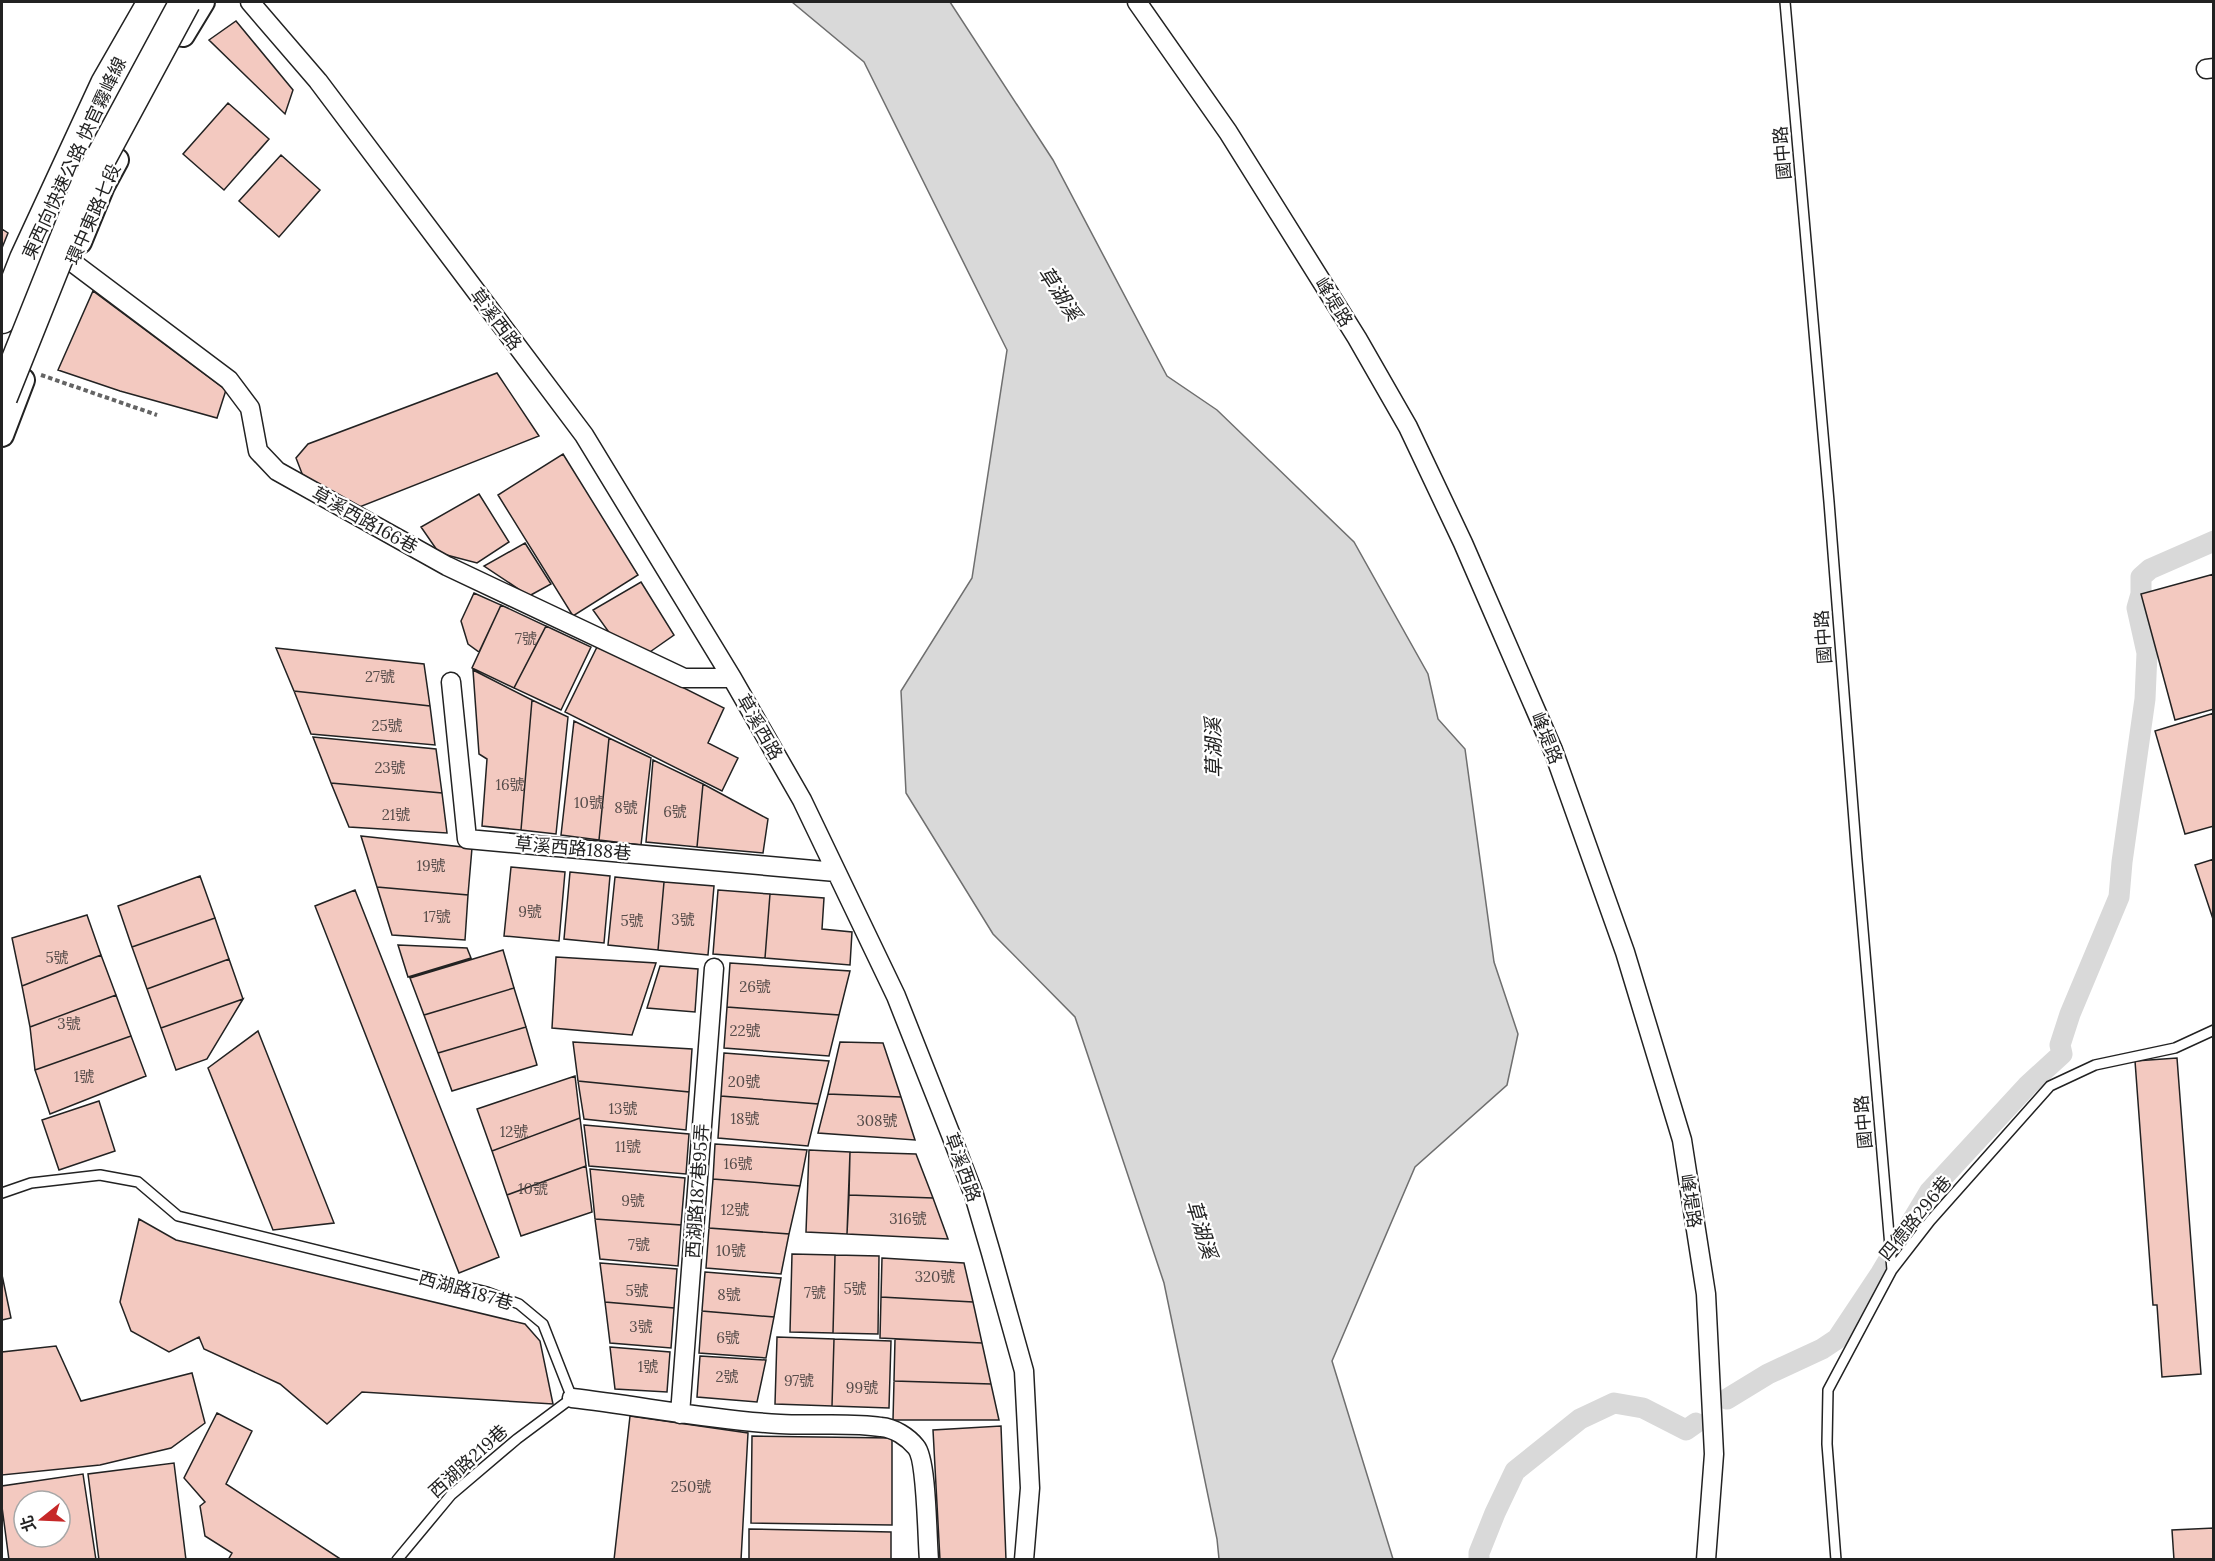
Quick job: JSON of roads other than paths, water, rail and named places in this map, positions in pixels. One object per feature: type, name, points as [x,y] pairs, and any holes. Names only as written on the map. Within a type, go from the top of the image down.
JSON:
[{"type":"highway","name":"東西向快速公路 快官霧峰線","points":[[2,318],[25,259],[106,84],[153,2]]},
{"type":"highway","name":"東西向快速公路 快官霧峰線","points":[[2,397],[88,182],[185,2]]},
{"type":"street","points":[[2,282],[21,232],[95,81],[137,2]]},
{"type":"street","name":"環中東路七段","points":[[2,435],[103,186],[203,2]]},
{"type":"street","name":"草溪西路","points":[[250,2],[318,81],[584,435],[732,678],[802,801],[896,996],[974,1195],[1024,1371],[1030,1488],[1024,1560]]},
{"type":"street","name":"峰堤路","points":[[1137,2],[1228,132],[1357,338],[1408,427],[1463,543],[1553,750],[1625,952],[1682,1140],[1706,1294],[1714,1454],[1706,1560]]},
{"type":"street","name":"草溪西路166巷","points":[[72,262],[229,380],[250,408],[258,451],[277,471],[447,566],[684,678],[732,678]]},
{"type":"street","points":[[2,361],[27,370]]},
{"type":"street","name":"草溪西路188巷","points":[[451,682],[467,839],[836,872]]},
{"type":"street","name":"西湖路187巷95弄","points":[[680,1414],[714,968]]},
{"type":"street","points":[[572,1398],[680,1414],[780,1424],[883,1427],[903,1435],[918,1448],[923,1467],[929,1560]]},
{"type":"lane","name":"國中路","points":[[1785,2],[1829,502],[1892,1270]]},
{"type":"lane","name":"四德路296巷","points":[[1836,1560],[1827,1444],[1828,1390],[1892,1270],[1930,1221],[2050,1086],[2095,1065],[2175,1048],[2214,1030]]},
{"type":"lane","name":"西湖路187巷","points":[[2,1193],[31,1184],[100,1174],[138,1182],[178,1216],[487,1292],[519,1304],[543,1324],[572,1398]]},
{"type":"lane","name":"西湖路219巷","points":[[398,1560],[452,1495],[517,1439],[572,1398]]},
{"type":"water","name":"草湖溪","points":[[792,2],[950,2],[1053,160],[1167,376],[1217,410],[1354,542],[1428,674],[1438,719],[1465,749],[1494,962],[1518,1034],[1507,1085],[1415,1167],[1332,1361],[1393,1559],[1219,1559],[1217,1539],[1164,1283],[1075,1017],[993,934],[906,793],[901,691],[972,578],[1007,350],[864,62]]},
{"type":"waterway","points":[[1727,1399],[1768,1374],[1822,1349],[1837,1339],[1881,1273],[1930,1191],[2027,1086],[2062,1054],[2060,1045],[2070,1014],[2119,897],[2145,699],[2147,653],[2137,608],[2141,594],[2141,577],[2150,569],[2214,541]]},
{"type":"waterway","points":[[1479,1560],[1479,1553],[1495,1513],[1515,1471],[1580,1419],[1614,1403],[1643,1408],[1686,1430],[1696,1423]]}]
